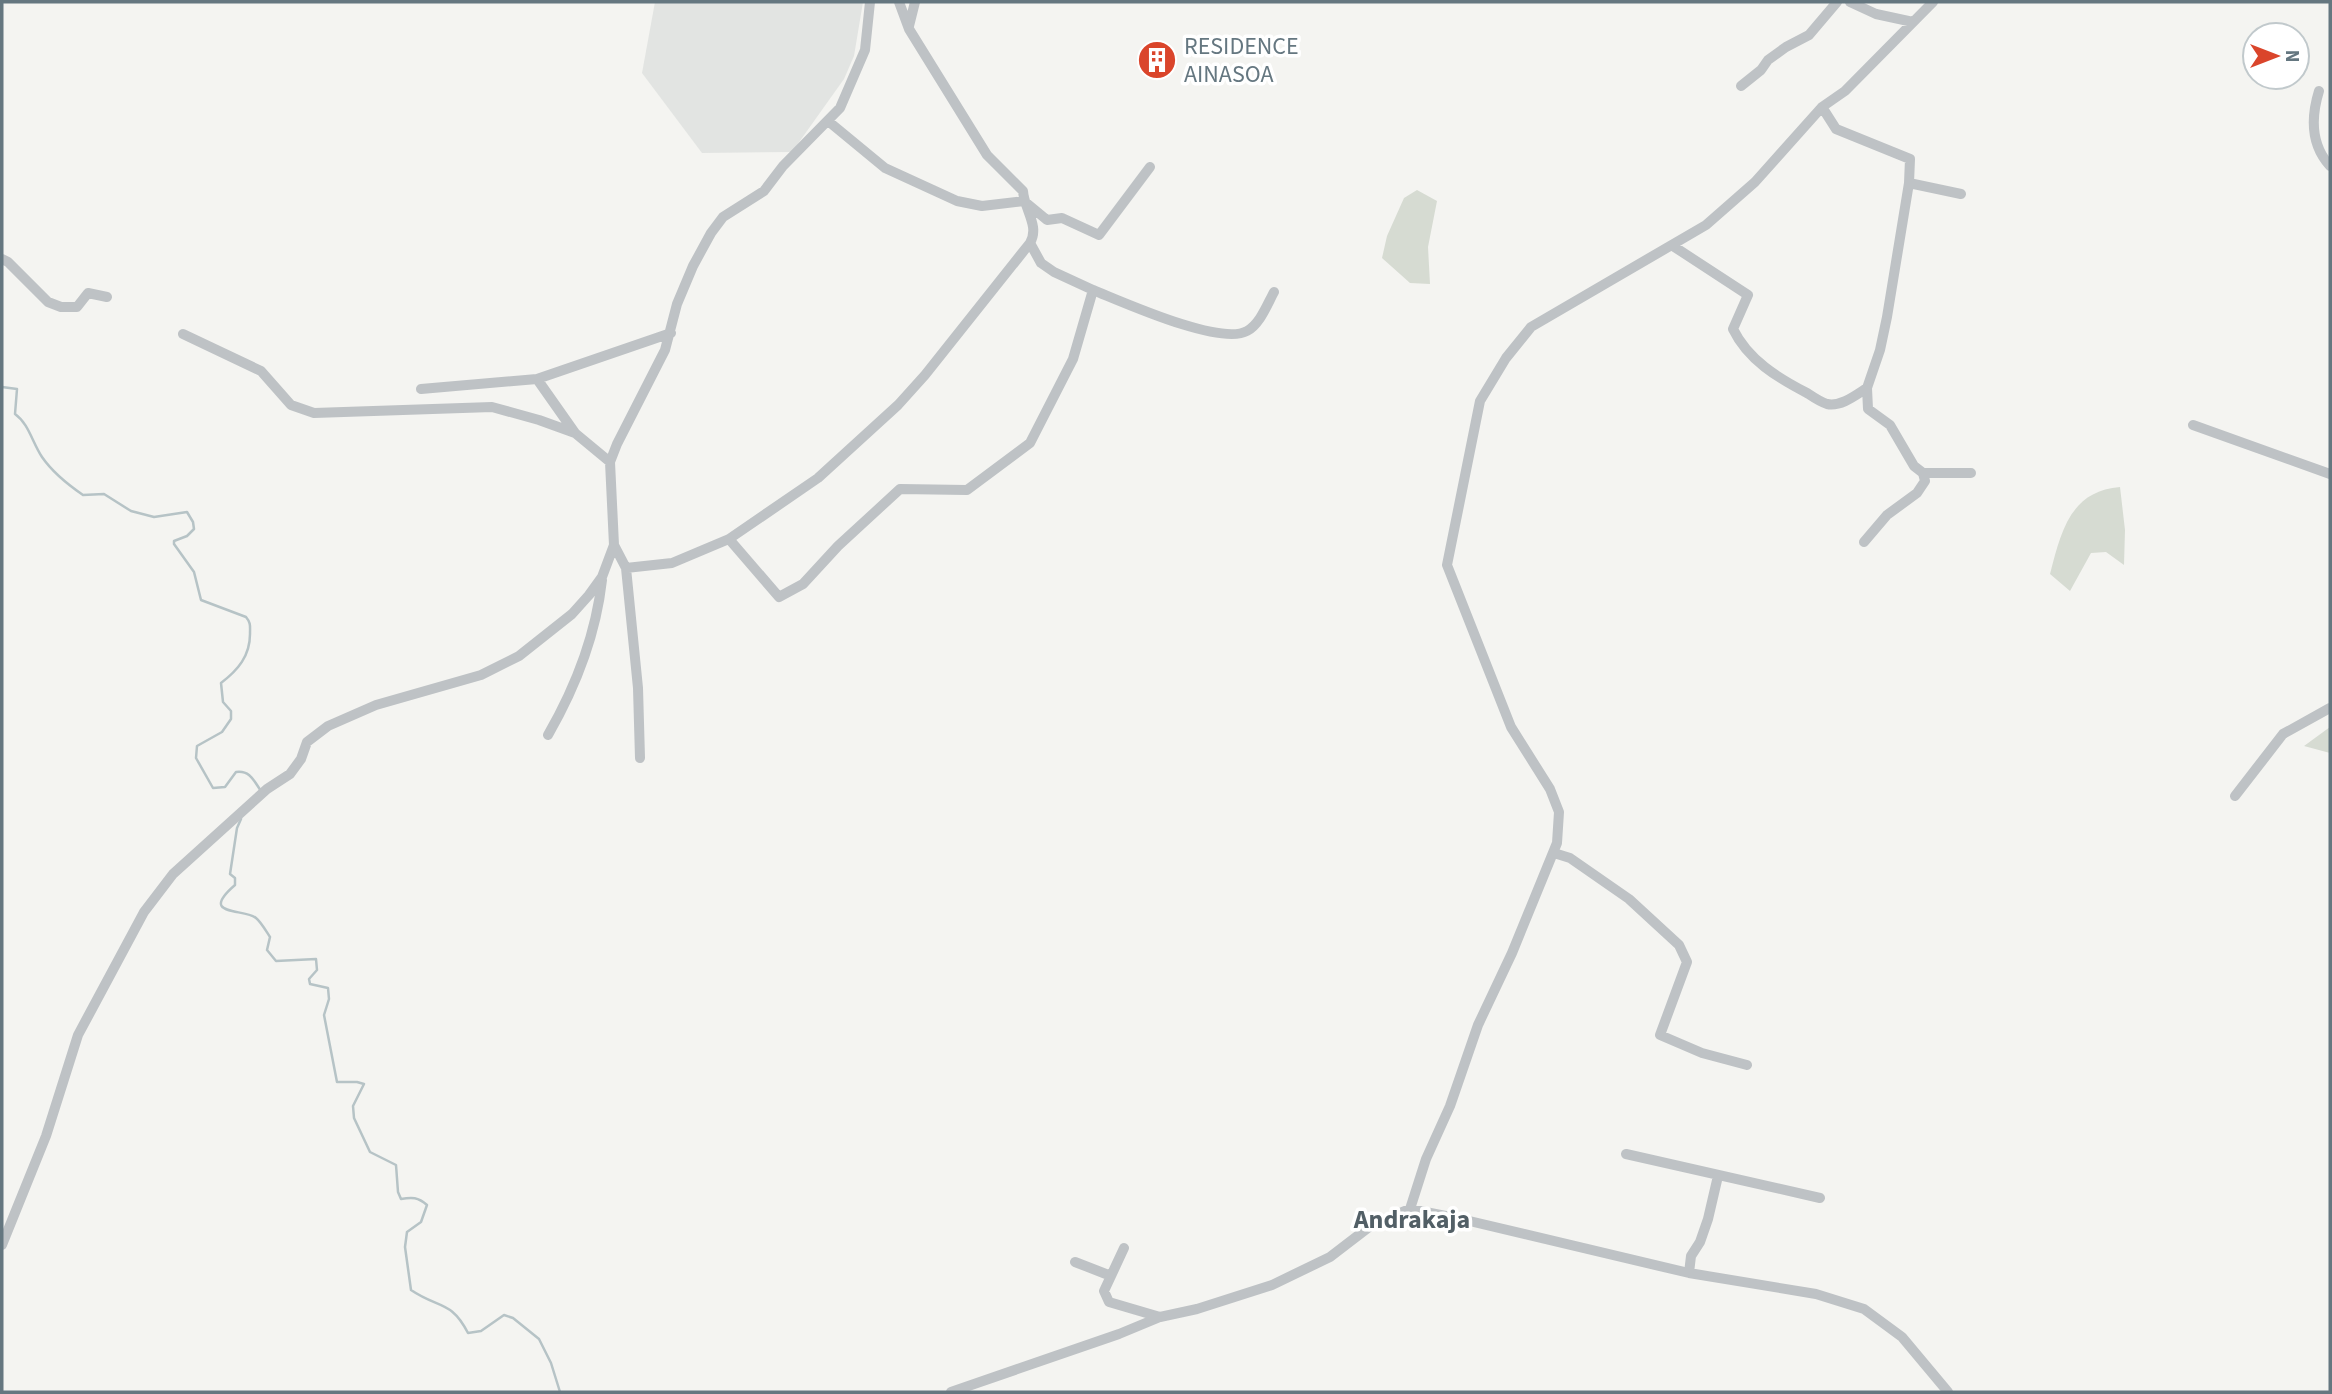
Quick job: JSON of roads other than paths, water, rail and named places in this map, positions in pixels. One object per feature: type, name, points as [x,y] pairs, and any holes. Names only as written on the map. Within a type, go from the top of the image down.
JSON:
[{"type":"street","points":[[548,735],[562,710],[586,651],[600,598],[602,577],[614,545],[610,462],[665,350],[677,304],[693,266],[723,217],[764,191],[783,166],[839,108],[865,50],[870,2]]},
{"type":"street","points":[[626,568],[673,564],[729,540],[818,478],[898,405],[925,375],[1035,235],[1023,191],[987,155],[909,29],[899,2]]},
{"type":"street","points":[[909,29],[915,2]]},
{"type":"street","points":[[1741,86],[1761,70],[1768,60],[1809,35],[1837,2]]},
{"type":"street","points":[[1850,2],[1876,14],[1913,22]]},
{"type":"street","points":[[1410,1209],[1426,1159],[1450,1106],[1478,1025],[1554,853],[1559,811],[1550,789],[1511,727],[1447,565],[1480,401],[1506,358],[1531,327],[1706,225],[1755,182],[1822,107],[1845,91],[1933,2]]},
{"type":"street","points":[[2319,91],[2313,111],[2313,127],[2318,145],[2330,166]]},
{"type":"street","points":[[1822,107],[1836,129],[1910,159],[1909,183],[1882,339],[1867,388],[1868,409],[1890,425],[1914,466],[1923,473],[1971,473]]},
{"type":"street","points":[[828,121],[885,168],[957,201],[982,206],[1024,201],[1047,220],[1062,218],[1099,235],[1150,167]]},
{"type":"street","points":[[1909,183],[1961,194]]},
{"type":"street","points":[[1030,243],[1041,263],[1054,272],[1093,290],[1210,332],[1230,335],[1246,332],[1258,322],[1274,292]]},
{"type":"street","points":[[1673,246],[1748,295],[1734,329],[1739,341],[1754,360],[1791,385],[1828,404],[1845,401],[1867,388]]},
{"type":"street","points":[[2,260],[9,262],[48,302],[61,307],[78,307],[88,293],[107,297]]},
{"type":"street","points":[[729,540],[779,597],[803,584],[838,546],[900,489],[967,490],[1030,443],[1073,359],[1093,290]]},
{"type":"street","points":[[421,389],[537,379],[671,333]]},
{"type":"street","points":[[183,334],[261,370],[291,405],[314,413],[492,407],[575,433]]},
{"type":"street","points":[[537,379],[575,433],[610,462]]},
{"type":"street","points":[[2193,425],[2330,474]]},
{"type":"street","points":[[1864,542],[1887,515],[1917,492],[1925,481],[1923,473]]},
{"type":"street","points":[[614,545],[626,568],[638,688],[640,758]]},
{"type":"street","points":[[2,1245],[46,1136],[78,1035],[144,912],[173,874],[267,789],[290,774],[301,759],[307,742],[328,726],[376,705],[481,675],[519,656],[572,614],[602,577]]},
{"type":"street","points":[[2235,796],[2283,734],[2330,708]]},
{"type":"street","points":[[1554,853],[1570,858],[1629,899],[1679,945],[1687,962],[1660,1035],[1702,1053],[1747,1065]]},
{"type":"street","points":[[1626,1154],[1820,1198]]},
{"type":"street","points":[[1689,1273],[1691,1256],[1709,1219],[1718,1176]]},
{"type":"street","points":[[951,1392],[1119,1334],[1160,1317],[1197,1309],[1272,1285],[1330,1257],[1373,1224],[1410,1209],[1689,1273],[1816,1294],[1864,1309],[1902,1337],[1948,1392]]},
{"type":"street","points":[[1124,1248],[1104,1291],[1110,1302],[1160,1317]]},
{"type":"street","points":[[1075,1262],[1111,1276]]},
{"type":"waterway","points":[[2,387],[17,389],[15,414],[24,423],[46,463],[83,495],[104,494],[131,511],[154,517],[187,512],[194,529],[187,536],[174,541],[174,544],[194,572],[201,600],[246,617],[250,627],[245,656],[238,668],[221,683],[223,702],[231,711],[231,719],[222,732],[197,746],[196,758],[213,788],[225,787],[236,772],[241,772],[251,777],[261,791]]},
{"type":"waterway","points":[[241,819],[237,828],[230,874],[235,878],[235,885],[225,895],[221,902],[222,907],[258,920],[270,937],[267,950],[276,961],[316,959],[317,970],[309,979],[310,984],[328,988],[329,999],[324,1015],[337,1082],[364,1084],[353,1106],[354,1118],[370,1152],[396,1165],[401,1199],[415,1198],[427,1205],[421,1222],[407,1232],[405,1247],[411,1290],[450,1310],[468,1333],[481,1331],[504,1315],[513,1318],[539,1339],[551,1363],[560,1392]]},
{"type":"place","name":"RESIDENCE AINASOA","points":[[1157,60]]},
{"type":"district","name":"Andrakaja","points":[[1412,1219]]}]
